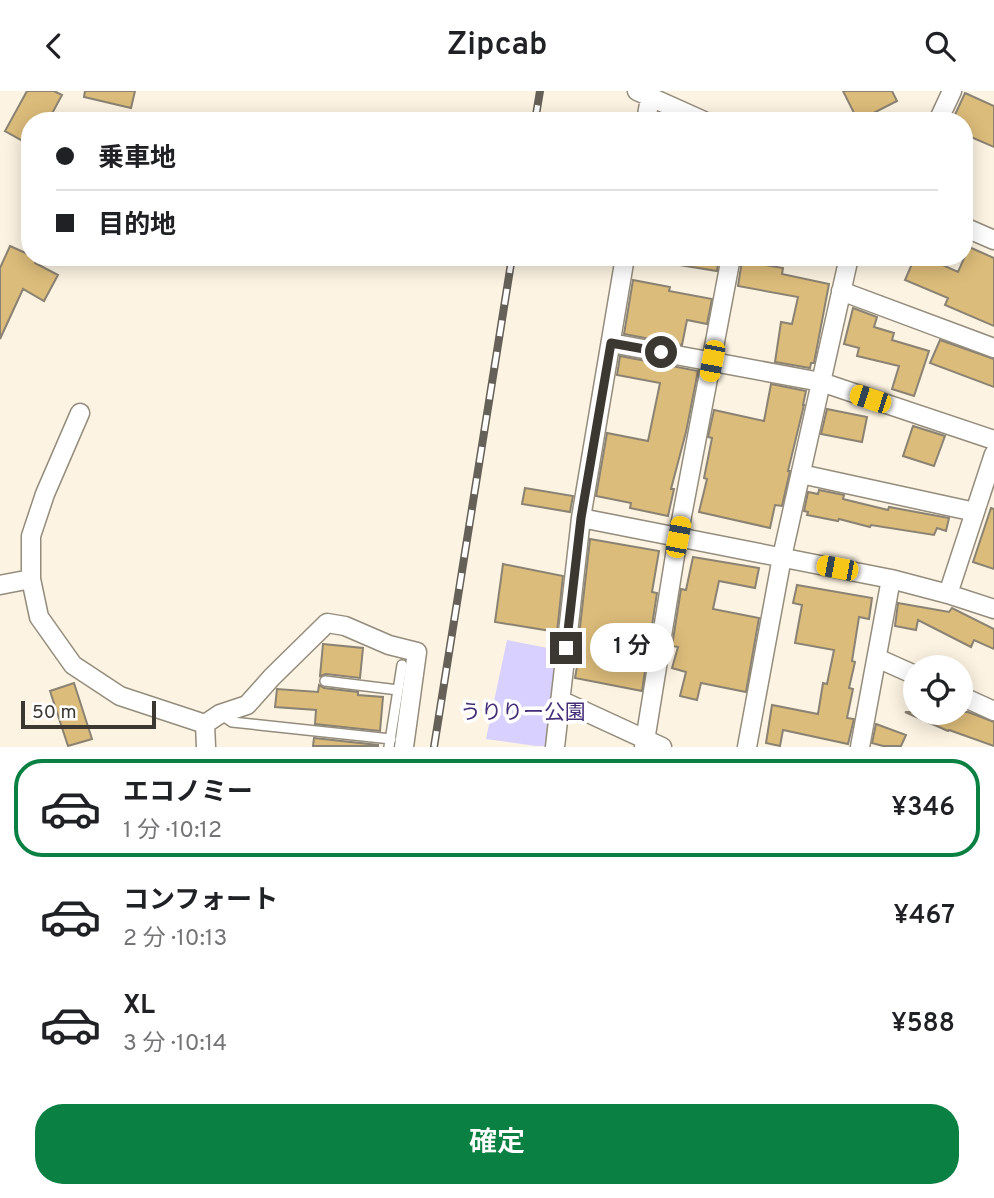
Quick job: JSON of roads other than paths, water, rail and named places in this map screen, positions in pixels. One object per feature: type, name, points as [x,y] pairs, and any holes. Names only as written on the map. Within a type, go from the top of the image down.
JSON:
[{"type":"street","points":[[943,112],[952,91]]},
{"type":"street","points":[[643,95],[683,112]]},
{"type":"street","points":[[973,231],[994,240]]},
{"type":"street","points":[[555,747],[581,518],[624,266]]},
{"type":"street","points":[[644,743],[678,537],[729,266]]},
{"type":"street","points":[[747,747],[782,557],[847,266]]},
{"type":"street","points":[[841,291],[994,348]]},
{"type":"street","points":[[611,343],[821,382],[994,440]]},
{"type":"street","points":[[80,413],[45,494],[31,536],[31,579],[39,617],[73,665],[120,696],[212,719],[247,705],[327,622],[389,645],[417,652],[395,744]]},
{"type":"street","points":[[947,594],[994,454]]},
{"type":"street","points":[[801,474],[975,512]]},
{"type":"street","points":[[581,518],[891,579],[994,608]]},
{"type":"street","points":[[0,585],[31,579]]},
{"type":"street","points":[[860,747],[891,579]]},
{"type":"street","points":[[877,658],[903,670]]},
{"type":"street","points":[[561,700],[644,743],[662,747]]},
{"type":"street","points":[[973,701],[994,711]]},
{"type":"street","points":[[206,747],[212,719]]},
{"type":"lane","points":[[212,719],[395,744],[402,666]]},
{"type":"lane","points":[[326,681],[398,690]]},
{"type":"railway","points":[[536,112],[540,91]]},
{"type":"railway","points":[[434,747],[511,266]]},
{"type":"park label","name":"うりりー公園","points":[[523,712]]}]
